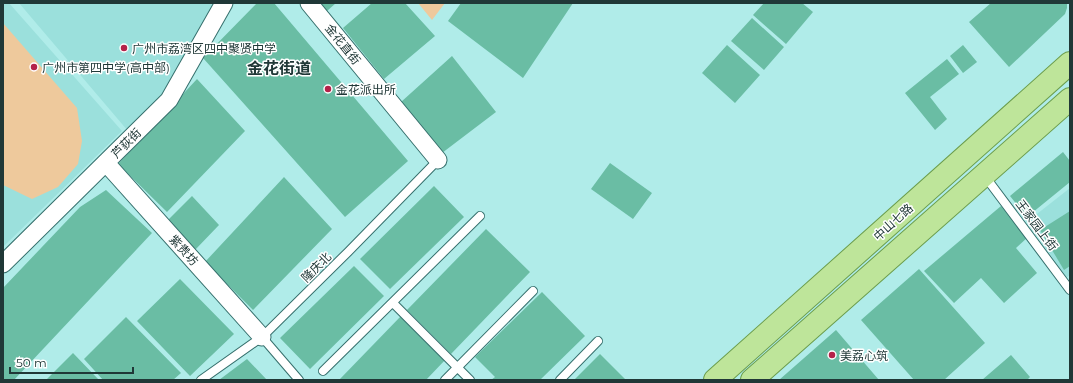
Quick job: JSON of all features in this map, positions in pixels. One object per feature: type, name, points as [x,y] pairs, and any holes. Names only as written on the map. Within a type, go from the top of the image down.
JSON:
[{"type":"main road","name":"中山七路","points":[[715,380],[1070,63]]},
{"type":"main road","name":"中山七路","points":[[752,380],[1070,99]]},
{"type":"street","name":"芦荻街","points":[[3,264],[169,100],[224,3]]},
{"type":"street","name":"金花直街","points":[[309,3],[438,160]]},
{"type":"street","name":"紫贵坊","points":[[106,163],[262,337]]},
{"type":"lane","name":"隆庆北","points":[[202,380],[262,337],[438,160]]},
{"type":"lane","name":"王家园上街","points":[[984,175],[1070,290]]},
{"type":"lane","points":[[323,371],[480,216]]},
{"type":"lane","points":[[445,380],[534,291]]},
{"type":"lane","points":[[393,302],[470,380]]},
{"type":"lane","points":[[262,337],[299,380]]},
{"type":"lane","points":[[560,380],[598,341]]},
{"type":"shaded area","name":"广州市第四中学(高中部)","points":[[3,3],[9,3],[122,131],[3,247]]},
{"type":"shaded area","name":"广州市荔湾区四中聚贤中学","points":[[19,3],[216,3],[165,92],[128,131]]},
{"type":"shaded area","points":[[418,3],[445,3],[432,20]]},
{"type":"shaded area","name":"广州市第四中学(高中部)","points":[[3,23],[77,108],[82,141],[78,164],[58,187],[32,199],[3,185]]},
{"type":"shaded area","points":[[1070,188],[1070,275],[1066,278],[1028,221]]},
{"type":"building","points":[[257,3],[274,3],[408,161],[345,217],[203,58]]},
{"type":"building","points":[[320,3],[336,3],[327,11]]},
{"type":"building","points":[[372,3],[405,3],[435,36],[384,79],[343,28]]},
{"type":"building","points":[[461,3],[573,3],[523,78],[448,21]]},
{"type":"building","points":[[764,3],[802,3],[813,12],[786,44],[753,15]]},
{"type":"building","points":[[991,3],[1067,3],[1067,8],[1065,14],[1009,67],[969,22]]},
{"type":"building","points":[[752,18],[784,47],[764,70],[731,41]]},
{"type":"building","points":[[727,45],[760,75],[735,103],[702,73]]},
{"type":"building","points":[[963,45],[977,62],[963,73],[950,56]]},
{"type":"building","points":[[452,56],[496,112],[442,153],[401,102]]},
{"type":"building","points":[[947,59],[959,74],[930,97],[947,119],[935,130],[905,93]]},
{"type":"building","points":[[197,79],[245,131],[167,212],[118,164]]},
{"type":"building","points":[[1063,152],[1070,161],[1070,182],[1027,217],[1010,196]]},
{"type":"building","points":[[610,163],[652,193],[633,219],[591,189]]},
{"type":"building","points":[[284,177],[332,229],[253,310],[205,262]]},
{"type":"building","points":[[434,186],[464,217],[390,289],[360,259]]},
{"type":"building","points":[[106,190],[152,233],[14,380],[3,380],[3,288],[80,207]]},
{"type":"building","points":[[192,196],[219,225],[195,250],[167,221]]},
{"type":"building","points":[[1001,206],[1028,237],[1016,248],[1037,273],[1004,303],[981,278],[954,303],[924,271]]},
{"type":"building","points":[[1070,211],[1070,266],[1064,270],[1040,230]]},
{"type":"building","points":[[486,229],[530,272],[451,354],[407,310]]},
{"type":"building","points":[[354,266],[384,296],[310,369],[280,338]]},
{"type":"building","points":[[919,269],[985,343],[944,380],[914,380],[861,320]]},
{"type":"building","points":[[180,279],[234,334],[190,376],[137,321]]},
{"type":"building","points":[[542,292],[585,336],[540,380],[491,380],[495,377],[475,357]]},
{"type":"building","points":[[401,316],[446,359],[426,380],[339,380]]},
{"type":"building","points":[[126,317],[181,373],[173,380],[103,380],[84,359]]},
{"type":"building","name":"美荔心筑","points":[[836,330],[879,380],[779,380]]},
{"type":"building","points":[[73,353],[99,380],[46,380]]},
{"type":"building","points":[[600,354],[626,380],[574,380]]},
{"type":"building","points":[[1011,355],[1030,377],[1027,380],[982,380]]},
{"type":"building","points":[[247,359],[267,380],[219,380]]},
{"type":"place","name":"广州市荔湾区四中聚贤中学","points":[[124,48]]},
{"type":"place","name":"广州市第四中学(高中部)","points":[[34,67]]},
{"type":"place","name":"金花派出所","points":[[328,89]]},
{"type":"place","name":"美荔心筑","points":[[832,355]]},
{"type":"district","name":"金花街道","points":[[279,68]]}]
